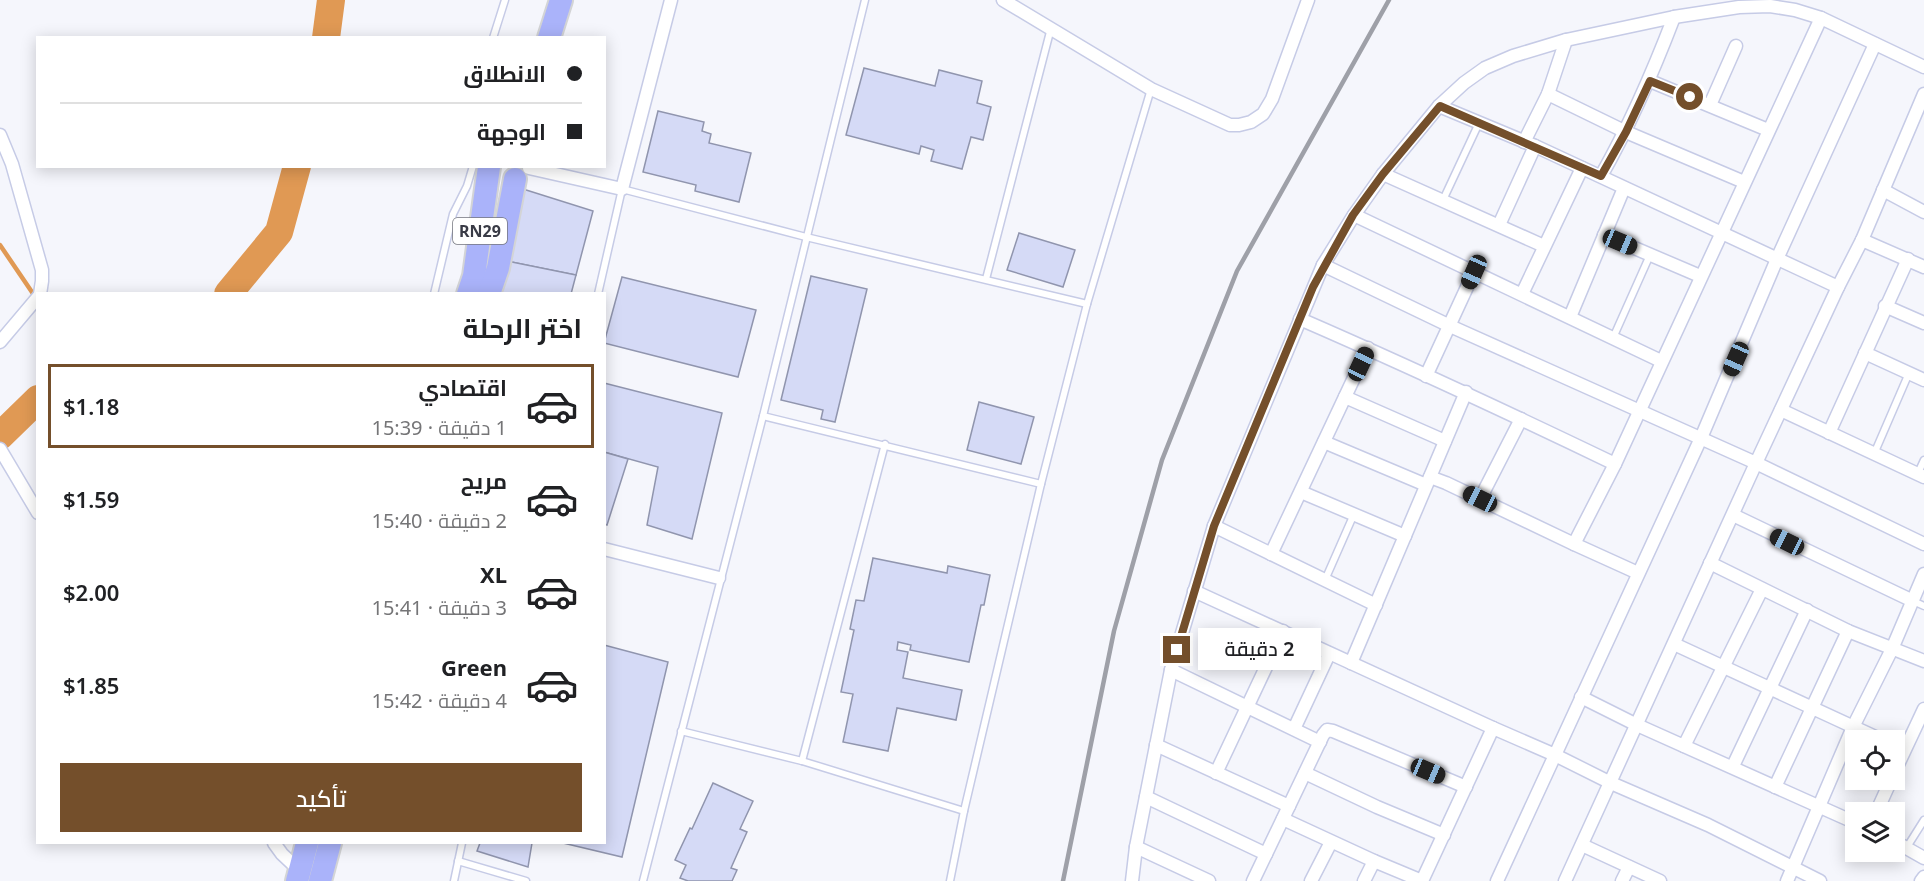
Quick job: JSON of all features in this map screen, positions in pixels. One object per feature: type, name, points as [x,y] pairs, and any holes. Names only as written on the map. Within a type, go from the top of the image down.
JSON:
[{"type":"highway","points":[[534,36],[545,0]]},
{"type":"highway","points":[[550,36],[561,0]]},
{"type":"highway","name":"RN29","points":[[469,292],[474,276],[489,168]]},
{"type":"highway","name":"RN29","points":[[490,168],[500,177],[531,170]]},
{"type":"highway","name":"RN29","points":[[490,292],[531,170]]},
{"type":"highway","points":[[298,875],[307,844]]},
{"type":"highway","points":[[321,878],[330,844]]},
{"type":"street","points":[[531,170],[563,174],[622,189],[671,0]]},
{"type":"street","points":[[1003,0],[1151,89],[1230,125],[1251,122],[1263,114],[1272,99],[1308,0]]},
{"type":"street","points":[[1132,881],[1136,848],[1171,670],[1214,526],[1323,265],[1353,215],[1383,174],[1440,106],[1464,83],[1485,68],[1513,56],[1566,40],[1674,17],[1739,7],[1770,6],[1821,18],[1924,67]]},
{"type":"street","points":[[1601,176],[1626,132],[1650,81],[1674,17]]},
{"type":"street","points":[[1574,544],[1615,464],[1821,18]]},
{"type":"street","points":[[1499,225],[1566,40]]},
{"type":"street","points":[[1497,881],[1701,438],[1777,259],[1875,44]]},
{"type":"street","points":[[1710,105],[1736,46]]},
{"type":"street","points":[[1650,81],[1768,130]]},
{"type":"street","points":[[1548,94],[1626,132],[1744,182]]},
{"type":"street","points":[[1565,881],[1756,463],[1862,240],[1924,94]]},
{"type":"street","points":[[1440,106],[1601,176],[1838,287]]},
{"type":"street","points":[[0,135],[12,164],[42,270],[39,292]]},
{"type":"street","points":[[1522,294],[1582,168]]},
{"type":"street","points":[[531,170],[563,174]]},
{"type":"street","points":[[1383,174],[1544,246]]},
{"type":"street","points":[[1570,316],[1624,188]]},
{"type":"street","points":[[1883,190],[1924,212]]},
{"type":"street","points":[[1353,215],[1661,361]]},
{"type":"street","points":[[1604,235],[1700,276]]},
{"type":"street","points":[[1862,240],[1924,267]]},
{"type":"street","points":[[1829,433],[1908,259]]},
{"type":"street","points":[[1323,265],[1450,326],[1756,463],[1924,544]]},
{"type":"street","points":[[1426,376],[1474,272]]},
{"type":"street","points":[[0,342],[36,299]]},
{"type":"street","points":[[1885,306],[1924,323]]},
{"type":"street","points":[[1300,319],[1466,392],[1615,464]]},
{"type":"street","points":[[1271,554],[1368,348]]},
{"type":"street","points":[[1865,353],[1924,380]]},
{"type":"street","points":[[1351,663],[1466,392]]},
{"type":"street","points":[[1345,397],[1445,441]]},
{"type":"street","points":[[1781,410],[1921,476]]},
{"type":"street","points":[[1480,499],[1521,419]]},
{"type":"street","points":[[1324,442],[1480,499],[1638,573]]},
{"type":"street","points":[[0,449],[36,510]]},
{"type":"street","points":[[1300,492],[1405,536]]},
{"type":"street","points":[[1733,515],[1919,603]]},
{"type":"street","points":[[1214,526],[1376,605]]},
{"type":"street","points":[[606,550],[719,578]]},
{"type":"street","points":[[1710,563],[1848,631],[1924,661]]},
{"type":"street","points":[[1787,881],[1853,727],[1892,649],[1919,603],[1924,574]]},
{"type":"street","points":[[1684,746],[1762,589]]},
{"type":"street","points":[[1194,591],[1555,755],[1611,783],[1708,825],[1820,881]]},
{"type":"street","points":[[1732,766],[1807,610]]},
{"type":"street","points":[[1216,773],[1283,631]]},
{"type":"street","points":[[1775,787],[1848,631]]},
{"type":"street","points":[[1674,645],[1860,730]]},
{"type":"street","points":[[1294,729],[1329,654]]},
{"type":"street","points":[[1171,670],[1320,742]]},
{"type":"street","points":[[1581,697],[1637,725],[1845,818]]},
{"type":"street","points":[[1905,740],[1924,709]]},
{"type":"street","points":[[1283,819],[1422,881],[1493,728]]},
{"type":"street","points":[[1253,881],[1327,730],[1466,787]]},
{"type":"street","points":[[1156,746],[1289,806]]},
{"type":"street","points":[[1305,773],[1444,835]]},
{"type":"street","points":[[1146,797],[1266,854]]},
{"type":"street","points":[[1311,881],[1331,842]]},
{"type":"street","points":[[275,844],[298,875],[321,878]]},
{"type":"street","points":[[1581,845],[1660,881]]},
{"type":"street","points":[[1907,847],[1924,858]]},
{"type":"street","points":[[1136,848],[1209,881]]},
{"type":"street","points":[[1364,881],[1374,861]]},
{"type":"street","points":[[1622,881],[1629,867]]},
{"type":"street","points":[[1921,881],[1924,877]]},
{"type":"lane","points":[[494,36],[505,0]]},
{"type":"lane","points":[[643,881],[719,578],[763,416],[865,0]]},
{"type":"lane","points":[[987,279],[1051,27]]},
{"type":"lane","points":[[950,881],[964,811],[1041,484],[1087,304],[1151,89]]},
{"type":"lane","points":[[1443,200],[1479,123]]},
{"type":"lane","points":[[434,292],[453,214],[467,186],[472,168]]},
{"type":"lane","points":[[598,292],[622,189],[806,237],[1087,304]]},
{"type":"lane","points":[[1613,338],[1650,255]]},
{"type":"lane","points":[[1874,454],[1909,373]]},
{"type":"lane","points":[[763,416],[1041,484]]},
{"type":"lane","points":[[802,761],[885,444]]},
{"type":"lane","points":[[1921,476],[1924,460]]},
{"type":"lane","points":[[1325,581],[1354,514]]},
{"type":"lane","points":[[681,731],[802,761],[964,811]]},
{"type":"lane","points":[[1907,847],[1924,820]]},
{"type":"lane","points":[[454,881],[462,844]]},
{"type":"lane","points":[[458,861],[526,881]]},
{"type":"building","points":[[864,68],[935,86],[939,70],[982,81],[977,103],[991,107],[983,140],[971,137],[962,169],[931,161],[934,150],[921,146],[919,154],[846,135]]},
{"type":"building","points":[[658,111],[704,122],[702,131],[711,134],[709,143],[751,153],[739,202],[695,191],[696,185],[643,172]]},
{"type":"building","points":[[523,189],[593,211],[576,275],[507,261]]},
{"type":"building","points":[[1019,233],[1075,250],[1063,287],[1007,270]]},
{"type":"building","points":[[507,261],[576,275],[572,292],[499,292]]},
{"type":"building","points":[[811,276],[867,289],[835,422],[821,419],[823,410],[781,400]]},
{"type":"building","points":[[622,277],[756,310],[738,377],[606,344],[606,336]]},
{"type":"building","points":[[606,384],[722,413],[692,539],[647,525],[658,467],[606,453]]},
{"type":"building","points":[[979,402],[1034,417],[1021,464],[967,450]]},
{"type":"building","points":[[606,453],[628,459],[606,525]]},
{"type":"building","points":[[873,558],[947,573],[948,566],[990,575],[969,662],[910,650],[911,645],[898,642],[897,650],[908,652],[903,678],[962,690],[956,720],[897,708],[888,751],[843,742],[853,694],[841,692],[854,630],[850,629],[856,600],[864,601]]},
{"type":"building","points":[[606,646],[668,662],[622,857],[567,844],[606,844]]},
{"type":"building","points":[[713,783],[753,801],[740,829],[747,832],[731,868],[737,870],[732,881],[688,881],[680,878],[686,865],[675,860]]},
{"type":"building","points":[[480,844],[532,844],[528,867],[477,851]]},
{"type":"waterway","points":[[326,36],[331,0]]},
{"type":"waterway","points":[[230,292],[279,232],[296,168]]},
{"type":"waterway","points":[[0,245],[36,298]]},
{"type":"waterway","points":[[0,436],[36,401]]},
{"type":"railway","points":[[1063,881],[1114,631],[1162,460],[1237,271],[1389,0]]},
{"type":"route","points":[[1177,650],[1214,526],[1323,265],[1353,215],[1383,174],[1440,106],[1601,176],[1626,132],[1650,81],[1690,97]]}]
